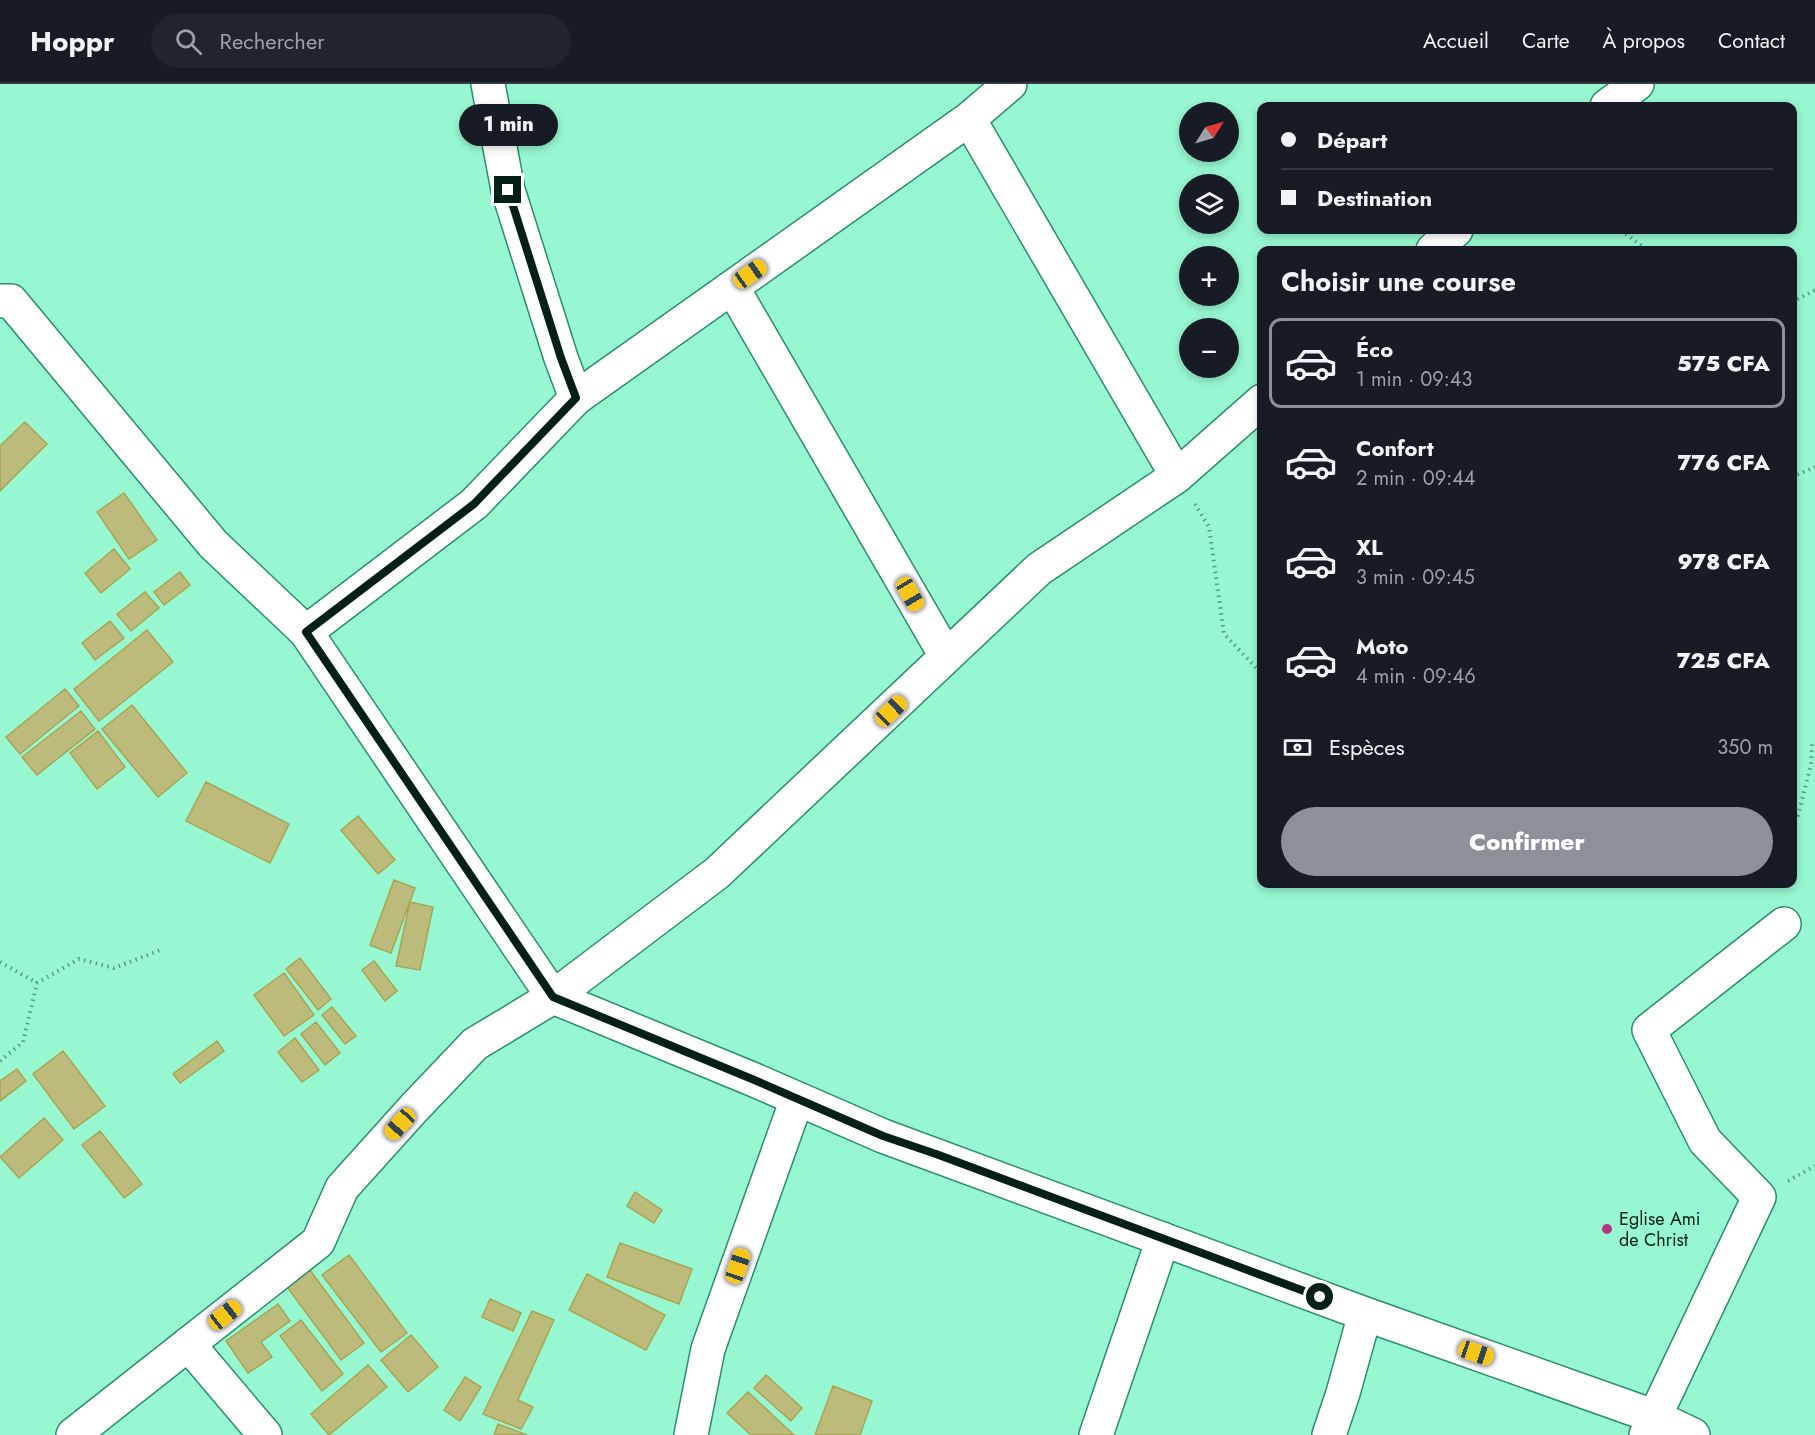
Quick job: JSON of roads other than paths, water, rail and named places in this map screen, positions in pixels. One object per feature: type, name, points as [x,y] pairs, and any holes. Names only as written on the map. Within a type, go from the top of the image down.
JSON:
[{"type":"street","points":[[488,84],[508,190],[561,358],[576,398]]},
{"type":"street","points":[[306,632],[474,504],[576,398],[969,119],[1010,84]]},
{"type":"street","points":[[1612,102],[1637,84]]},
{"type":"street","points":[[969,119],[1177,476]]},
{"type":"street","points":[[1438,246],[1451,234]]},
{"type":"street","points":[[732,287],[946,656]]},
{"type":"street","points":[[0,301],[11,301],[213,544],[306,632],[553,997],[883,1136],[1365,1314],[1649,1426],[1693,1435]]},
{"type":"street","points":[[73,1435],[318,1242],[342,1188],[476,1044],[553,997],[717,873],[1039,569],[1177,476],[1257,406]]},
{"type":"street","points":[[1649,1426],[1759,1197],[1705,1141],[1650,1030],[1784,924]]},
{"type":"street","points":[[692,1435],[708,1349],[797,1099]]},
{"type":"street","points":[[1096,1435],[1163,1239]]},
{"type":"street","points":[[1329,1435],[1365,1314]]},
{"type":"street","points":[[188,1344],[266,1435]]},
{"type":"place","name":"Eglise Ami de Christ","points":[[1607,1229]]}]
